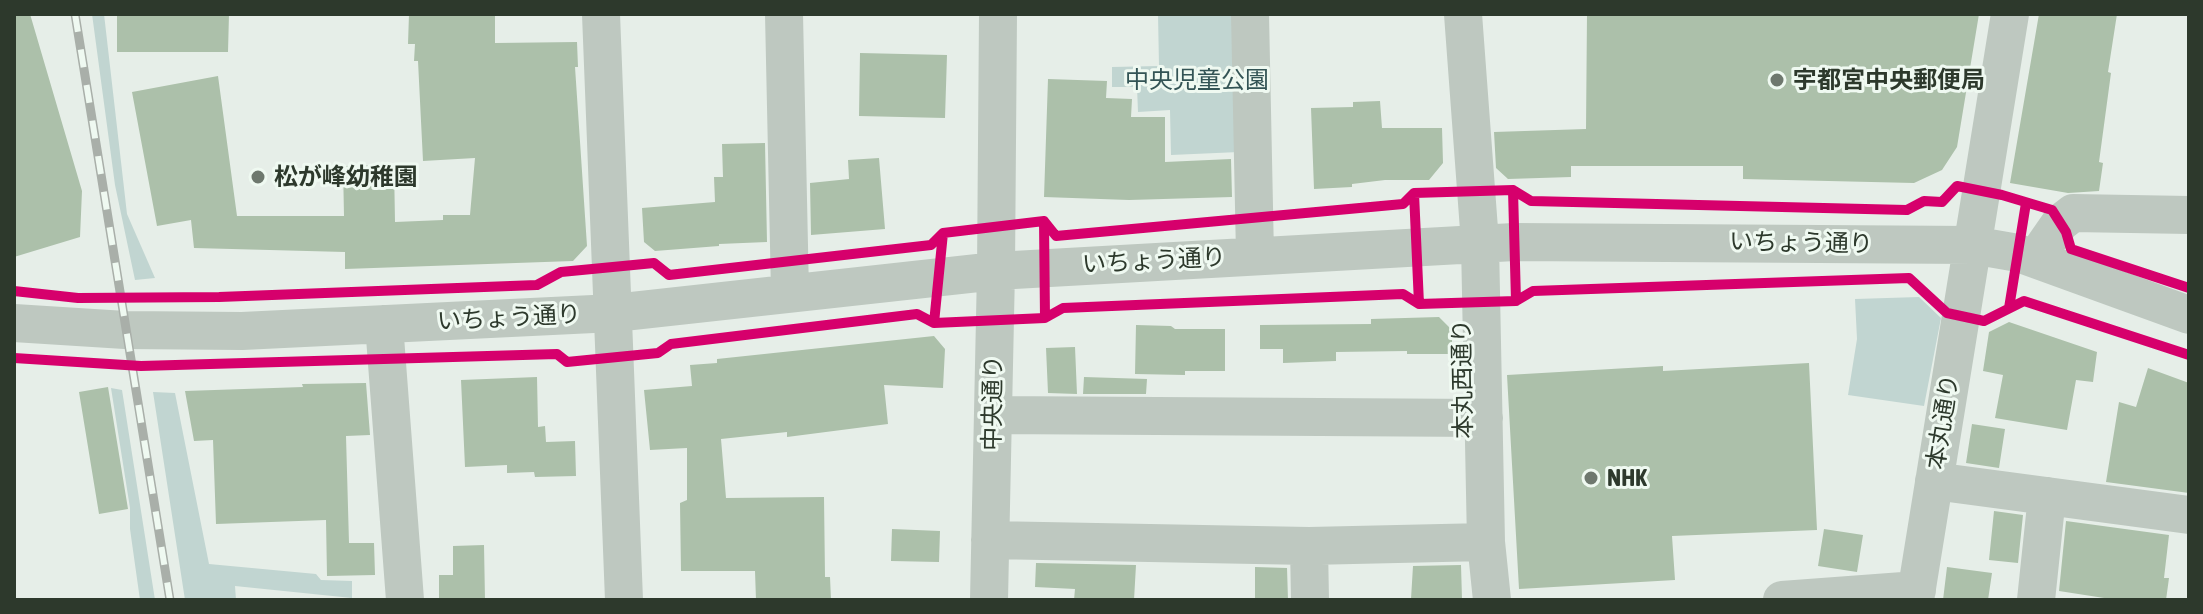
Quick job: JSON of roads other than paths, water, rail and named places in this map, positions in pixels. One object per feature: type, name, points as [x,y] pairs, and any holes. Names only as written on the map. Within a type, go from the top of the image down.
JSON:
[{"type":"street","points":[[601,14],[624,600]]},
{"type":"street","points":[[784,14],[790,292]]},
{"type":"street","name":"中央通り","points":[[989,600],[998,14]]},
{"type":"street","points":[[1250,14],[1255,255]]},
{"type":"street","name":"本丸西通り","points":[[1463,14],[1480,243],[1486,542],[1492,600]]},
{"type":"street","name":"本丸通り","points":[[1916,595],[2010,14]]},
{"type":"street","points":[[2035,259],[2060,223],[2073,213],[2189,215]]},
{"type":"street","name":"いちょう通り","points":[[14,323],[242,331],[614,313],[996,271],[1480,243],[1972,245],[2035,259],[2189,315]]},
{"type":"street","points":[[384,324],[405,600]]},
{"type":"street","points":[[993,415],[1484,418]]},
{"type":"street","points":[[1934,481],[2189,515]]},
{"type":"street","points":[[2036,600],[2047,496]]},
{"type":"street","points":[[990,540],[1309,546],[1486,542]]},
{"type":"street","points":[[1309,546],[1310,600]]},
{"type":"street","points":[[1782,600],[1916,595]]},
{"type":"railway","points":[[75,14],[170,600]]},
{"type":"place","name":"宇都宮中央郵便局","points":[[1777,80]]},
{"type":"place","name":"松が峰幼稚園","points":[[258,177]]},
{"type":"place","name":"NHK","points":[[1591,478]]},
{"type":"park label","name":"中央児童公園","points":[[1197,80]]}]
